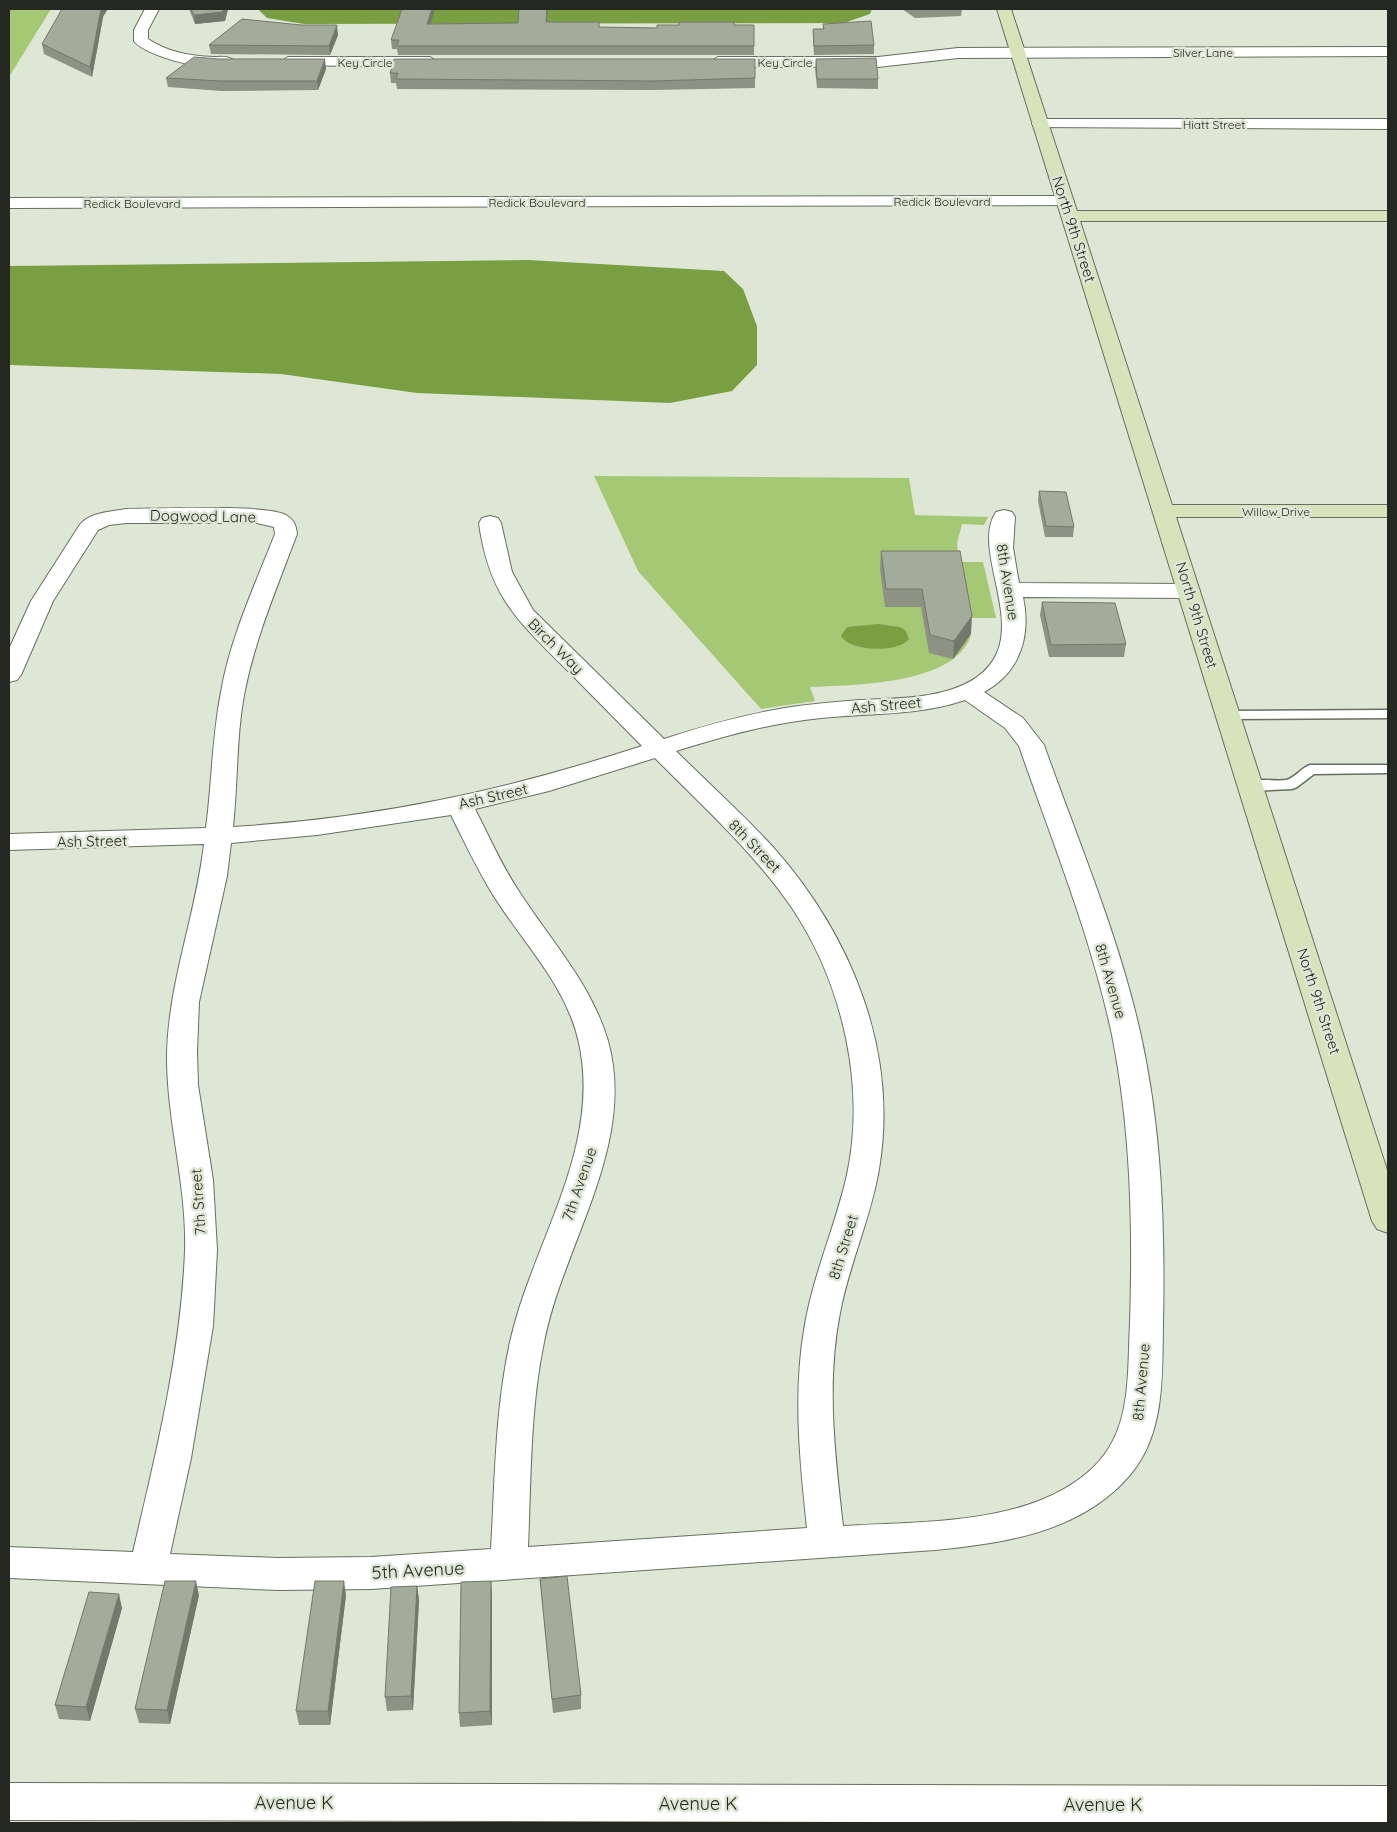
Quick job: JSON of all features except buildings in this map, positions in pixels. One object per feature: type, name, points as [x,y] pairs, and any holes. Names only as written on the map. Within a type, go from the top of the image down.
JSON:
[{"type":"street","points":[[152,9],[140,30],[141,41],[156,52],[185,60],[240,62]]},
{"type":"street","name":"North 9th Street","points":[[1004,9],[1388,1221]]},
{"type":"street","name":"Silver Lane","points":[[1017,52],[1388,52]]},
{"type":"street","name":"Key Circle","points":[[708,62],[878,62],[945,53],[1017,52]]},
{"type":"street","name":"Key Circle","points":[[270,62],[449,62]]},
{"type":"street","name":"Hiatt Street","points":[[1040,124],[1388,124]]},
{"type":"street","name":"Redick Boulevard","points":[[9,203],[1067,209],[1388,216]]},
{"type":"street","name":"Willow Drive","points":[[1164,511],[1388,511]]},
{"type":"street","name":"Dogwood Lane","points":[[9,675],[42,601],[90,526],[104,519],[126,516],[258,516],[277,519],[285,525],[286,534],[252,624],[233,690],[227,732],[219,836]]},
{"type":"street","name":"8th Avenue","points":[[968,690],[980,685],[996,671],[1008,656],[1014,642],[1016,628],[1002,553],[1004,518]]},
{"type":"street","name":"Birch Way","points":[[490,523],[498,567],[512,596],[525,615],[658,749]]},
{"type":"street","points":[[1009,590],[1189,591]]},
{"type":"street","name":"8th Avenue","points":[[827,1543],[996,1529],[1040,1519],[1091,1492],[1120,1462],[1139,1425],[1144,1383],[1149,1257],[1141,1119],[1126,1033],[1107,964],[1031,745],[1014,722],[968,690]]},
{"type":"street","name":"Ash Street","points":[[9,842],[154,840],[286,832],[388,818],[498,797],[565,779],[717,730],[752,721],[811,711],[919,703],[968,690]]},
{"type":"street","name":"8th Street","points":[[658,749],[763,852],[787,880],[826,939],[854,1005],[866,1064],[869,1114],[867,1146],[862,1177],[849,1232],[829,1292],[820,1331],[814,1395],[816,1437],[827,1543]]},
{"type":"street","name":"7th Avenue","points":[[459,804],[508,897],[576,994],[587,1018],[598,1066],[600,1100],[595,1137],[587,1167],[551,1262],[528,1340],[517,1418],[509,1565]]},
{"type":"street","name":"7th Street","points":[[148,1568],[173,1458],[196,1326],[201,1250],[198,1188],[183,1086],[182,1052],[185,1002],[214,876],[219,836]]},
{"type":"street","name":"5th Avenue","points":[[9,1563],[278,1574],[371,1573],[827,1543]]},
{"type":"street","name":"Avenue K","points":[[9,1801],[234,1812],[1388,1805]]},
{"type":"lane","points":[[1229,716],[1388,714]]},
{"type":"lane","points":[[1251,786],[1292,784],[1310,770],[1388,769]]},
{"type":"shaded area","points":[[9,9],[51,9],[9,77]]},
{"type":"shaded area","points":[[258,9],[872,9],[870,14],[844,23],[304,24],[267,18]]},
{"type":"shaded area","points":[[528,260],[724,271],[743,289],[757,326],[757,365],[732,391],[670,403],[417,393],[281,374],[9,365],[9,266]]},
{"type":"shaded area","points":[[594,476],[909,478],[915,515],[988,517],[984,525],[962,524],[957,543],[959,562],[983,562],[996,618],[969,618],[970,638],[958,655],[941,666],[921,674],[873,683],[810,687],[815,701],[761,709],[638,571]]},
{"type":"shaded area","points":[[878,624],[900,627],[906,631],[909,639],[904,644],[895,647],[875,649],[854,645],[841,636],[847,627]]}]
